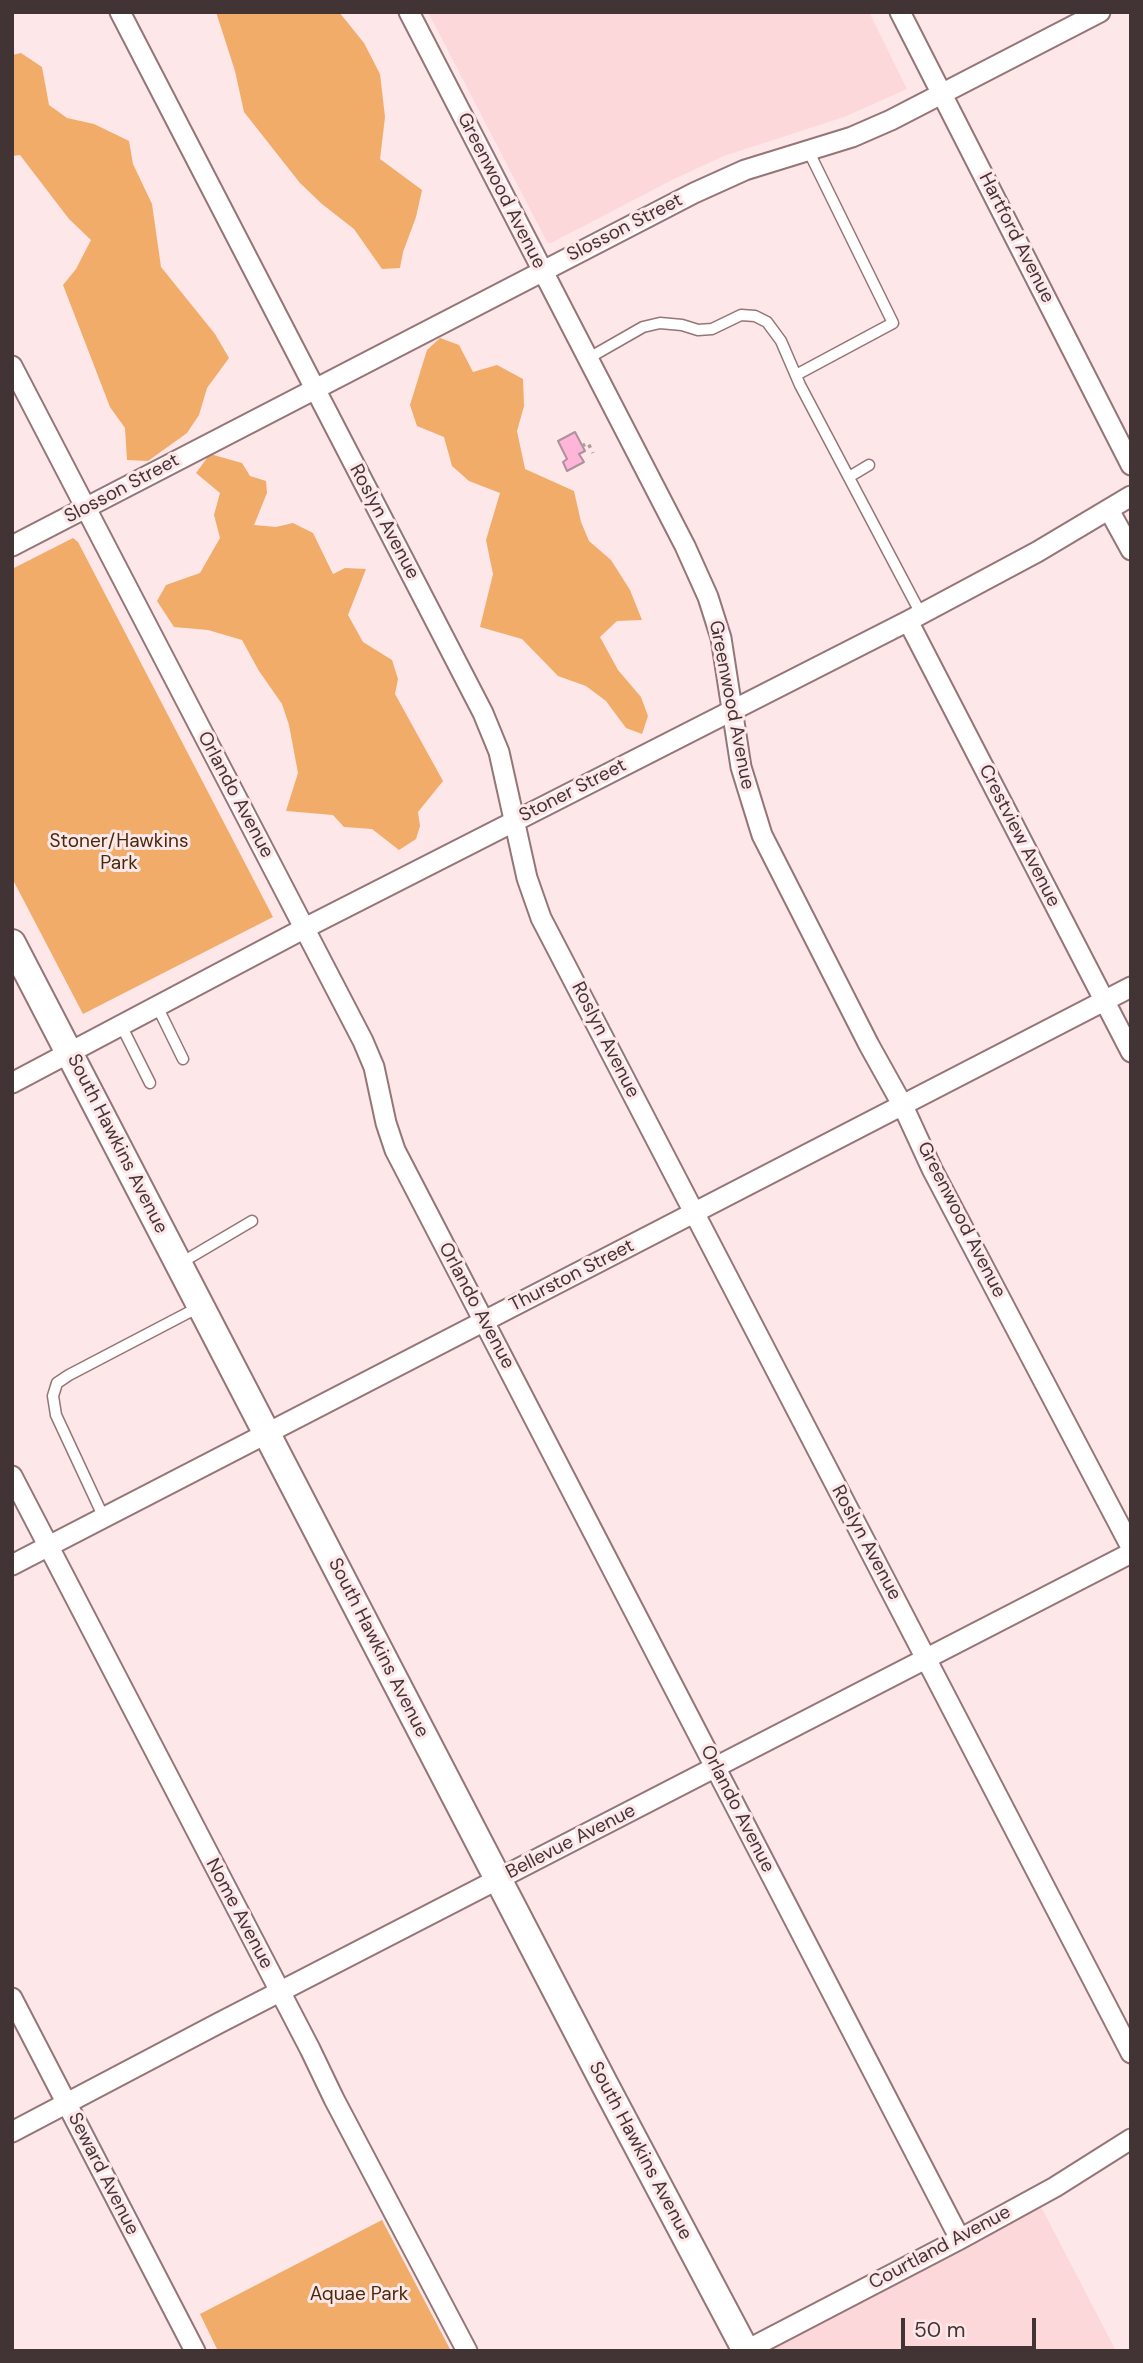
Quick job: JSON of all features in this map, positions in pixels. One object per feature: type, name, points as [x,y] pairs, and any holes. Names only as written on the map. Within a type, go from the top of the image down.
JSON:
[{"type":"street","name":"Roslyn Avenue","points":[[120,12],[484,713],[499,752],[527,878],[541,918],[1131,2053]]},
{"type":"street","name":"Greenwood Avenue","points":[[409,12],[685,546],[708,597],[720,638],[741,767],[762,835],[903,1105],[932,1169],[1131,1546]]},
{"type":"street","name":"Hartford Avenue","points":[[900,12],[1131,465]]},
{"type":"street","name":"Slosson Street","points":[[12,546],[694,193],[745,170],[852,136],[891,120],[1100,12]]},
{"type":"street","name":"Orlando Avenue","points":[[12,366],[363,1041],[374,1067],[386,1124],[396,1150],[960,2239]]},
{"type":"street","name":"Stoner Street","points":[[12,1083],[305,928],[914,618],[1037,552],[1131,496]]},
{"type":"street","points":[[1109,510],[1131,550]]},
{"type":"street","name":"Crestview Avenue","points":[[914,618],[1131,1052]]},
{"type":"street","name":"South Hawkins Avenue","points":[[12,943],[498,1880],[746,2351]]},
{"type":"street","name":"Thurston Street","points":[[12,1565],[1131,987]]},
{"type":"street","name":"Nome Avenue","points":[[12,1476],[467,2351]]},
{"type":"street","name":"Bellevue Avenue","points":[[12,2132],[1131,1553]]},
{"type":"street","name":"Seward Avenue","points":[[12,1998],[195,2351]]},
{"type":"street","name":"Courtland Avenue","points":[[746,2351],[1055,2187],[1131,2139]]},
{"type":"lane","points":[[796,375],[894,323],[807,150]]},
{"type":"lane","points":[[587,359],[643,327],[652,325],[671,324],[698,330],[712,329],[741,315],[755,316],[767,322],[781,341],[849,477],[914,618]]},
{"type":"lane","points":[[849,477],[869,466]]},
{"type":"lane","points":[[157,1006],[183,1059]]},
{"type":"lane","points":[[121,1025],[150,1083]]},
{"type":"lane","points":[[178,1264],[252,1220]]},
{"type":"lane","points":[[104,1518],[56,1415],[53,1396],[57,1383],[200,1306]]},
{"type":"path","points":[[582,446],[588,443],[593,453]]},
{"type":"shaded area","points":[[428,12],[869,12],[907,89],[844,117],[724,156],[551,243],[547,242]]},
{"type":"shaded area","points":[[1036,2197],[1116,2351],[746,2351]]},
{"type":"green space","points":[[216,12],[339,12],[364,43],[380,74],[385,117],[380,159],[422,190],[400,268],[382,269],[354,229],[300,183],[244,112],[235,71]]},
{"type":"green space","points":[[21,53],[42,67],[49,105],[67,118],[94,124],[129,141],[133,164],[152,204],[161,267],[215,334],[229,358],[207,388],[199,415],[187,433],[148,461],[127,460],[125,428],[110,407],[63,285],[76,269],[91,240],[69,219],[20,155],[12,156],[12,55]]},
{"type":"green space","points":[[440,338],[459,345],[473,372],[497,365],[523,379],[524,406],[517,431],[525,469],[574,491],[581,522],[589,541],[611,560],[630,590],[642,620],[617,621],[600,637],[618,670],[641,697],[648,716],[642,734],[626,728],[606,701],[586,686],[558,676],[522,639],[480,627],[493,574],[486,540],[500,493],[469,481],[452,466],[444,437],[417,426],[410,405],[427,350]]},
{"type":"green space","points":[[210,454],[242,463],[250,476],[266,481],[267,493],[254,525],[276,527],[293,523],[313,533],[333,574],[345,568],[366,569],[348,615],[363,642],[392,660],[398,679],[395,694],[443,781],[418,812],[420,826],[416,839],[399,850],[372,829],[344,827],[333,815],[286,811],[298,773],[282,704],[242,640],[208,630],[174,627],[157,601],[166,585],[200,573],[220,538],[214,515],[220,493],[196,473]]},
{"type":"green space","name":"Stoner/Hawkins Park","points":[[73,538],[78,542],[273,917],[83,1014],[12,878],[12,569]]},
{"type":"green space","name":"Aquae Park","points":[[382,2220],[451,2351],[218,2351],[200,2314]]},
{"type":"building","points":[[575,432],[585,451],[579,454],[584,462],[567,471],[563,462],[567,459],[558,441]]}]
